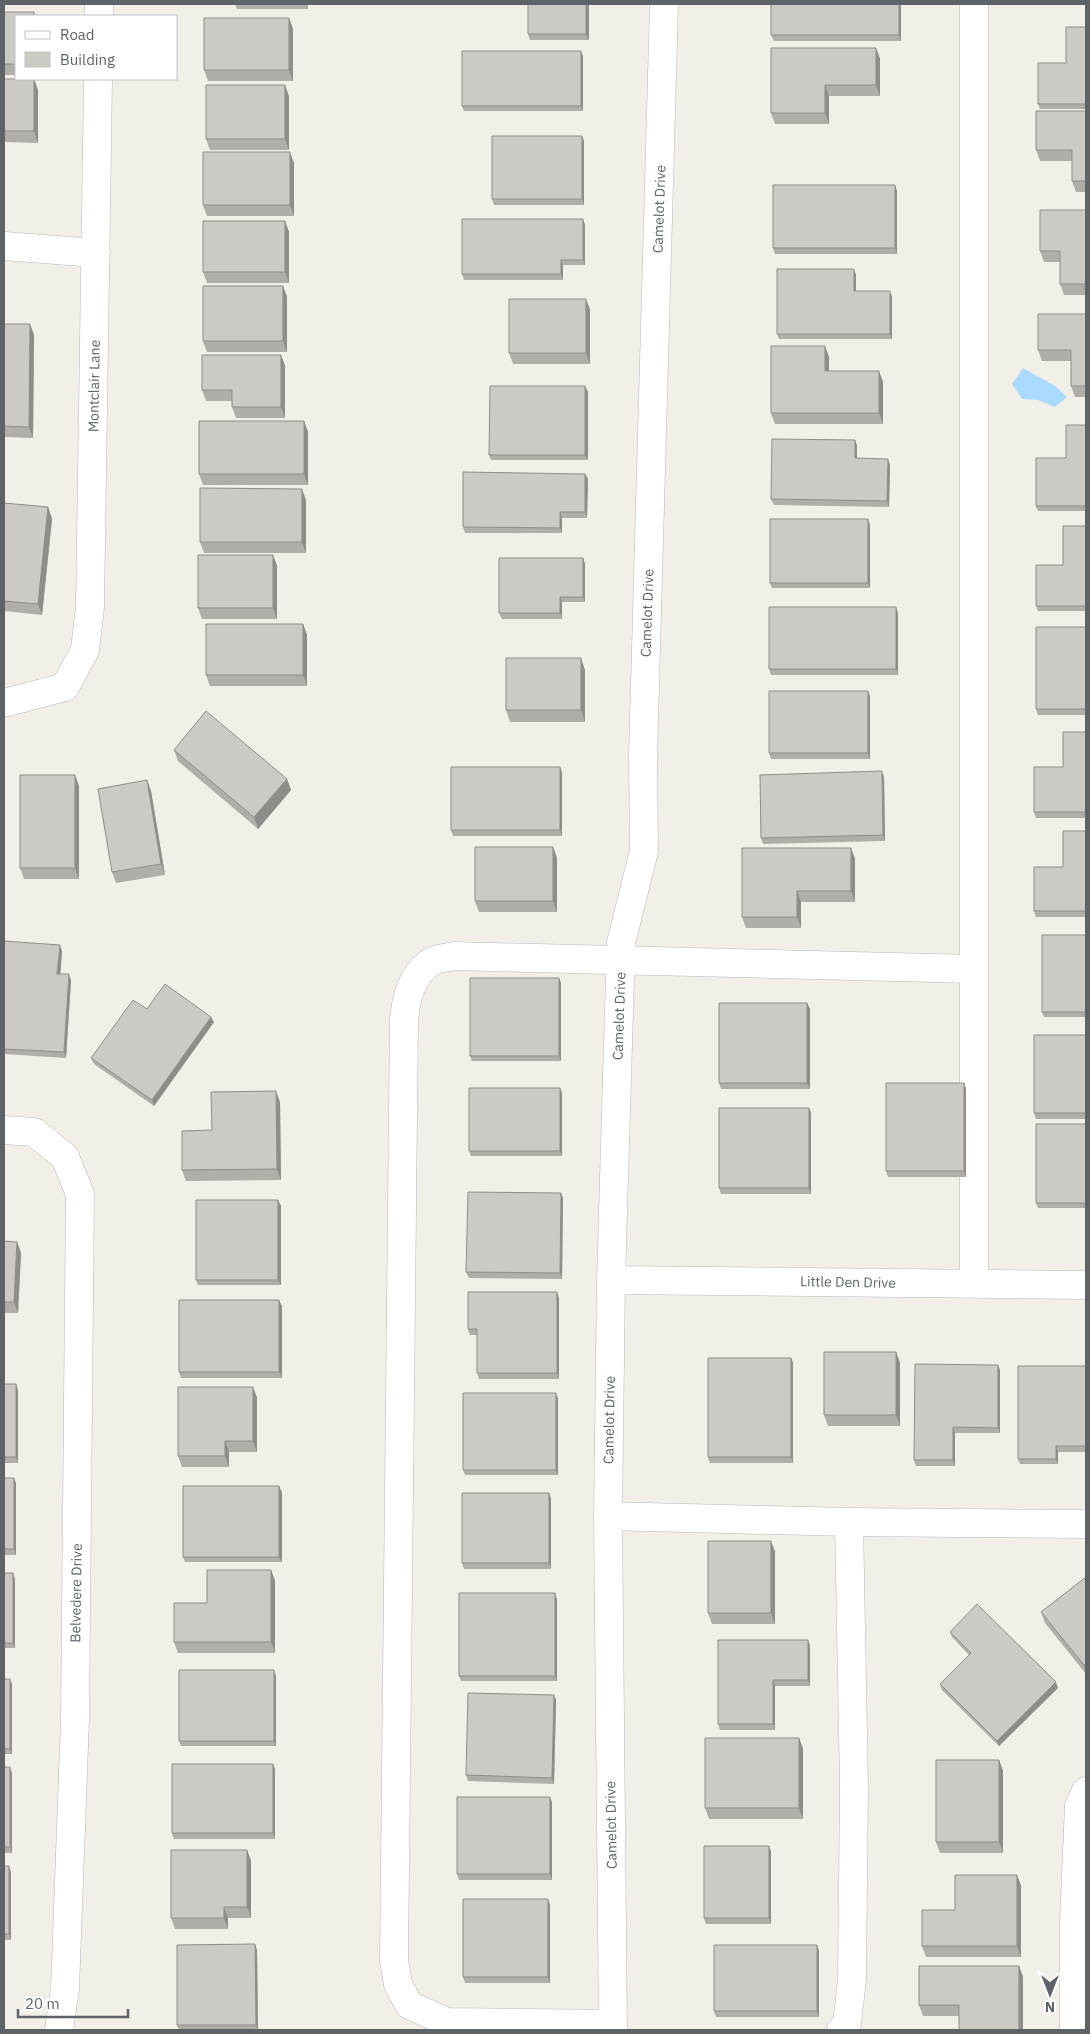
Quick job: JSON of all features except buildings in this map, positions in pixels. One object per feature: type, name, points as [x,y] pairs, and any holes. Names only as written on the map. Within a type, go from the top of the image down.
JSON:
[{"type":"street","name":"Camelot Drive","points":[[613,2027],[608,1516],[611,1280],[621,944],[644,851],[643,757],[664,4]]},
{"type":"street","points":[[974,4],[974,1283]]},
{"type":"street","name":"Montclair Lane","points":[[4,703],[65,687],[85,650],[90,607],[98,80]]},
{"type":"street","points":[[4,246],[96,252]]},
{"type":"street","points":[[613,2027],[447,2022],[409,2006],[398,1984],[394,1961],[404,1029],[406,998],[416,978],[433,961],[453,956],[620,959],[824,967],[974,968]]},
{"type":"street","name":"Belvedere Drive","points":[[4,1130],[34,1132],[65,1158],[80,1194],[75,1719],[65,1989],[59,2030]]},
{"type":"street","name":"Little Den Drive","points":[[611,1280],[1086,1285]]},
{"type":"street","points":[[608,1516],[849,1522],[1086,1524]]},
{"type":"street","points":[[842,2030],[847,2024],[852,1979],[854,1786],[849,1522]]},
{"type":"street","points":[[1074,2030],[1074,1922],[1079,1815],[1080,1806],[1086,1791]]},
{"type":"water","points":[[1023,368],[1055,386],[1067,397],[1055,407],[1038,400],[1022,399],[1012,384]]}]
